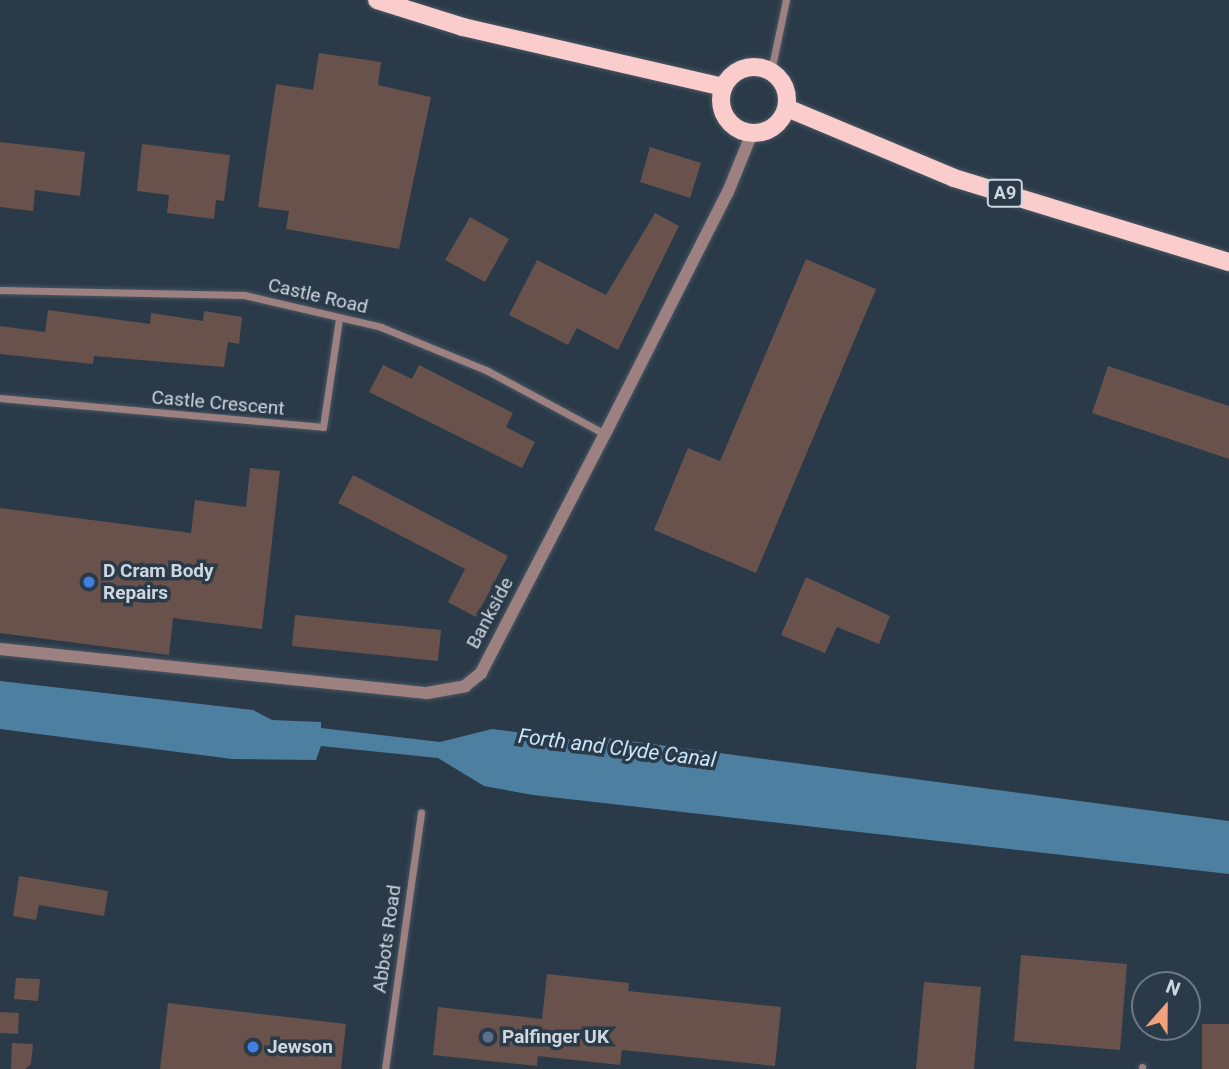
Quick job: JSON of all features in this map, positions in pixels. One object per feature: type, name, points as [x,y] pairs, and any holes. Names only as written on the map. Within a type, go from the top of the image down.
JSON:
[{"type":"main road","points":[[377,0],[463,27],[723,87]]},
{"type":"main road","points":[[749,66],[771,71],[786,88],[787,108],[774,127],[752,133],[729,123],[722,112],[723,87],[749,66]]},
{"type":"main road","name":"A9","points":[[787,108],[954,178],[1229,262]]},
{"type":"street","points":[[771,71],[786,0]]},
{"type":"street","name":"Bankside","points":[[0,649],[427,693],[465,686],[481,673],[728,192],[752,133]]},
{"type":"street","name":"Castle Road","points":[[0,289],[244,295],[381,327],[486,370],[605,434]]},
{"type":"street","name":"Castle Crescent","points":[[0,398],[323,427],[339,318]]},
{"type":"street","name":"Abbots Road","points":[[385,1069],[421,813]]},
{"type":"water","name":"Forth and Clyde Canal","points":[[0,681],[253,710],[272,720],[321,722],[321,728],[440,742],[492,729],[591,742],[600,737],[1229,821],[1229,874],[533,795],[484,786],[438,758],[321,746],[316,760],[232,759],[0,729]]},
{"type":"building","points":[[319,53],[381,62],[378,85],[431,97],[399,249],[286,229],[289,211],[258,207],[276,84],[313,90]]},
{"type":"building","points":[[0,142],[85,152],[80,196],[35,190],[33,211],[0,207]]},
{"type":"building","points":[[142,144],[230,155],[224,201],[216,200],[214,219],[167,213],[169,195],[137,191]]},
{"type":"building","points":[[650,147],[701,163],[690,198],[640,182]]},
{"type":"building","points":[[655,213],[679,226],[618,350],[577,328],[568,345],[509,315],[537,260],[606,295]]},
{"type":"building","points":[[470,217],[509,239],[485,282],[445,260]]},
{"type":"building","points":[[806,259],[876,289],[756,573],[654,530],[688,448],[720,461]]},
{"type":"building","points":[[48,310],[150,324],[151,313],[203,321],[204,311],[242,317],[239,344],[228,342],[224,367],[94,356],[93,364],[0,354],[0,326],[45,332]]},
{"type":"building","points":[[383,365],[412,379],[419,365],[513,413],[506,427],[535,442],[522,468],[369,392]]},
{"type":"building","points":[[1108,366],[1229,406],[1229,459],[1092,413]]},
{"type":"building","name":"D Cram Body Repairs","points":[[250,468],[280,471],[262,629],[173,618],[169,655],[0,633],[0,508],[191,533],[195,500],[246,507]]},
{"type":"building","points":[[353,475],[508,556],[476,617],[448,602],[465,569],[338,503]]},
{"type":"building","points":[[806,577],[890,616],[879,644],[837,627],[825,653],[781,635]]},
{"type":"building","points":[[295,615],[441,630],[438,661],[292,646]]},
{"type":"building","points":[[19,876],[108,891],[104,916],[39,905],[36,920],[13,916]]},
{"type":"building","points":[[1021,955],[1127,964],[1120,1050],[1014,1041]]},
{"type":"building","points":[[547,974],[629,983],[628,991],[781,1007],[775,1066],[622,1050],[620,1065],[538,1056],[537,1066],[433,1055],[438,1007],[542,1019]]},
{"type":"building","points":[[16,978],[40,979],[38,1001],[14,999]]},
{"type":"building","points":[[924,982],[981,987],[974,1069],[916,1069]]},
{"type":"building","name":"Jewson","points":[[168,1003],[346,1024],[341,1069],[160,1069]]},
{"type":"building","points":[[0,1012],[19,1013],[18,1034],[0,1033]]},
{"type":"building","points":[[1202,1024],[1229,1024],[1229,1069],[1202,1069]]},
{"type":"building","points":[[12,1043],[33,1044],[31,1064],[25,1069],[11,1069]]},
{"type":"place","name":"D Cram Body Repairs","points":[[89,582]]},
{"type":"place","name":"Palfinger UK","points":[[488,1037]]},
{"type":"place","name":"Jewson","points":[[253,1047]]}]
